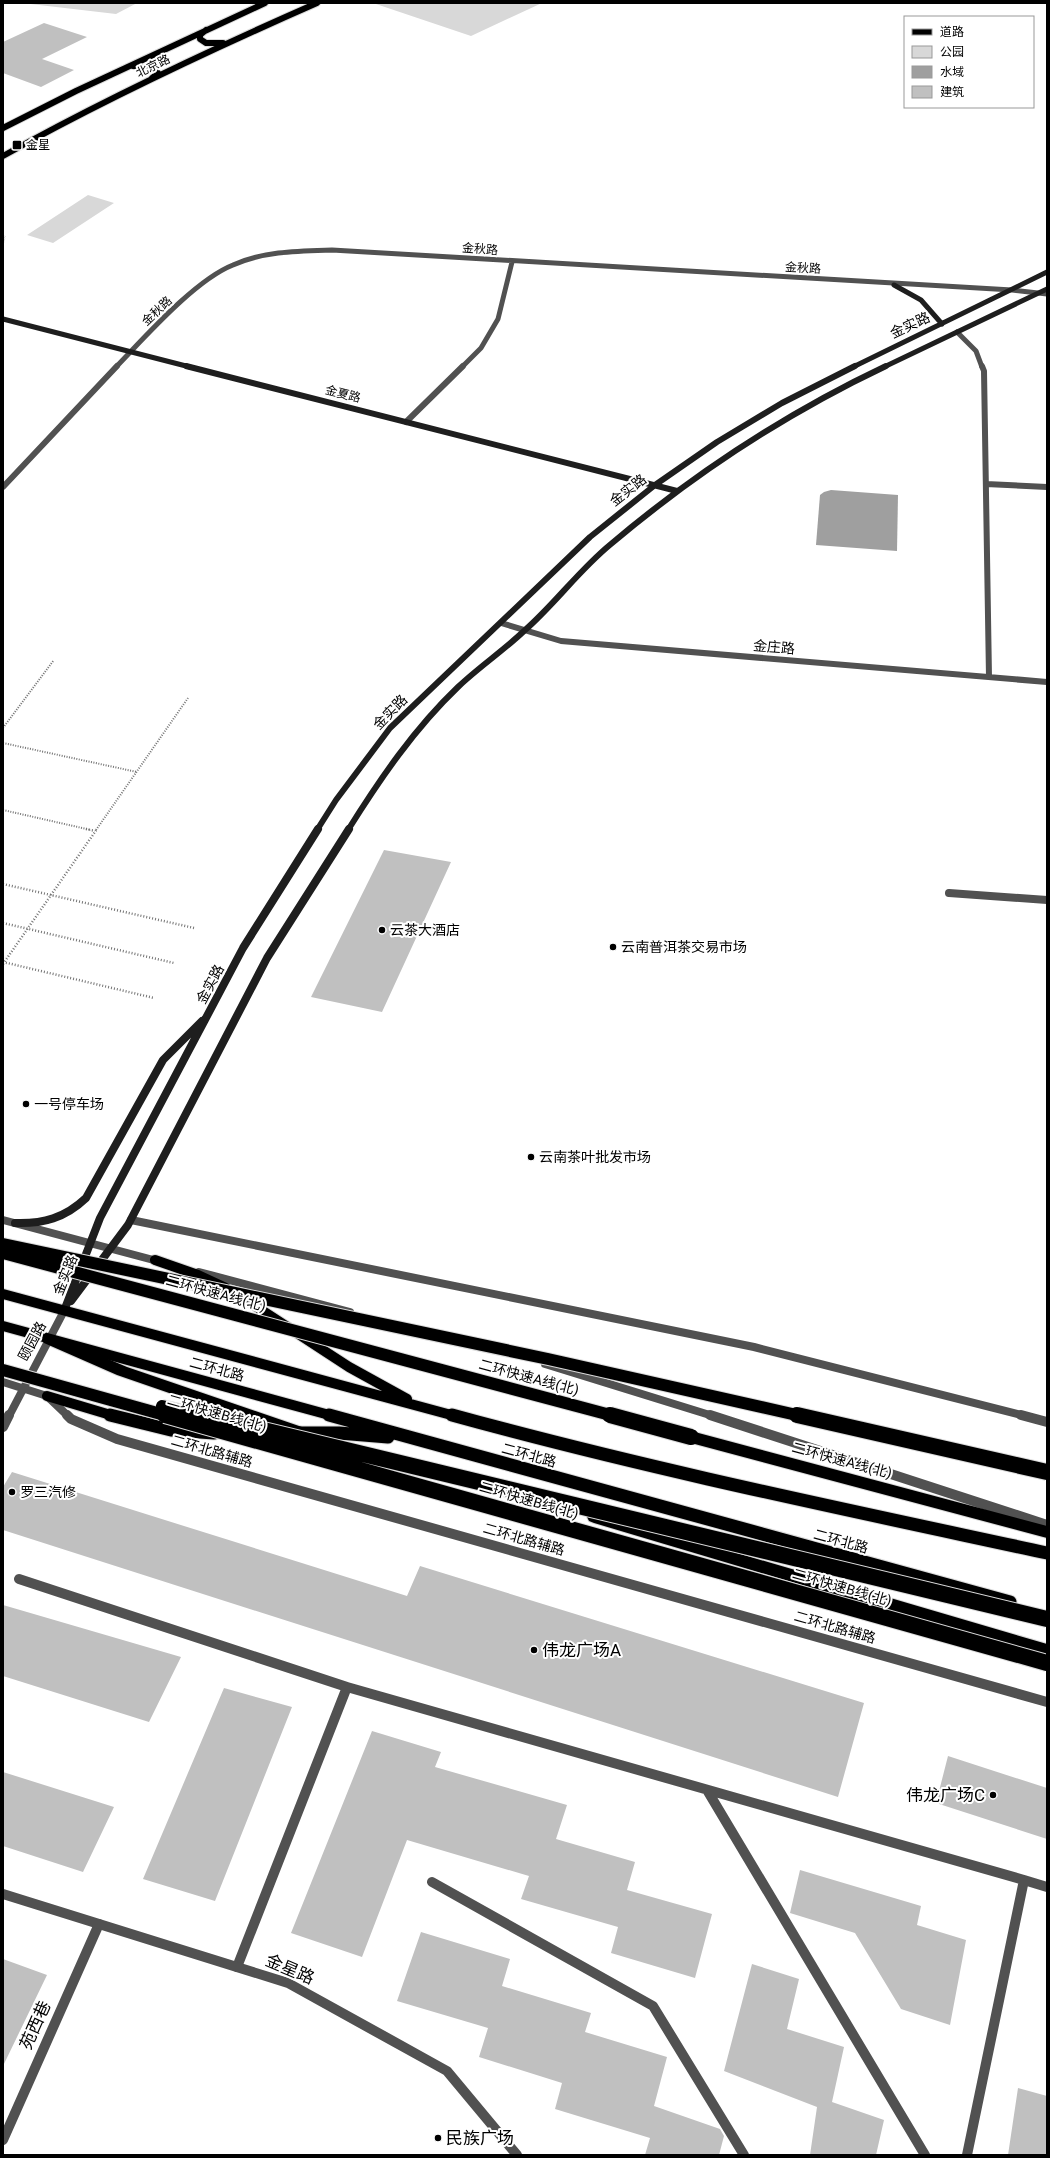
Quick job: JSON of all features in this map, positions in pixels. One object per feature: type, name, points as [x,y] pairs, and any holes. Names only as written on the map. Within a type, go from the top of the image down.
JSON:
[{"type":"highway","points":[[3,1244],[548,1359],[1047,1472]]},
{"type":"highway","name":"二环快速A线(北)","points":[[3,1253],[1047,1532]]},
{"type":"highway","points":[[49,1339],[128,1373],[302,1433],[1047,1651]]},
{"type":"highway","points":[[3,1370],[548,1498],[1047,1619]]},
{"type":"highway","name":"二环快速B线(北)","points":[[3,1370],[1047,1663]]},
{"type":"main road","name":"北京路","points":[[3,128],[122,69],[265,3]]},
{"type":"main road","name":"北京路","points":[[3,156],[62,123],[150,80],[237,38],[317,3]]},
{"type":"main road","points":[[209,28],[200,35],[200,39],[202,41],[218,43],[237,38]]},
{"type":"main road","points":[[122,69],[138,65],[154,68],[157,70],[157,75],[150,80]]},
{"type":"main road","points":[[155,1260],[198,1275],[225,1288],[388,1390],[452,1416]]},
{"type":"main road","name":"二环北路","points":[[3,1294],[452,1416],[730,1484],[1047,1553]]},
{"type":"main road","name":"二环北路","points":[[3,1326],[1047,1613]]},
{"type":"main road","points":[[47,1396],[138,1423],[179,1432],[365,1434],[439,1446]]},
{"type":"street","name":"金秋路","points":[[3,487],[131,351],[220,271],[252,259],[292,252],[332,250],[894,285],[1012,290],[1047,294]]},
{"type":"street","points":[[406,422],[481,348],[498,319],[512,262]]},
{"type":"street","name":"金实路","points":[[64,1311],[92,1243],[100,1218],[243,948],[336,800],[390,728],[502,623],[590,537],[655,485],[717,442],[782,403],[860,363],[1047,272]]},
{"type":"street","points":[[894,285],[913,293],[925,302],[942,324]]},
{"type":"street","name":"金实路","points":[[64,1311],[131,1220],[266,958],[362,808],[411,737],[458,687],[524,631],[609,545],[677,491],[735,450],[799,411],[877,370],[1047,289]]},
{"type":"street","name":"金夏路","points":[[3,319],[677,491]]},
{"type":"street","points":[[957,332],[976,351],[984,371],[989,677]]},
{"type":"street","points":[[986,484],[1047,487]]},
{"type":"street","name":"金庄路","points":[[502,623],[524,631],[561,641],[1047,682]]},
{"type":"street","points":[[949,893],[1047,900]]},
{"type":"street","points":[[15,1223],[29,1224],[53,1220],[77,1207],[86,1198],[163,1060],[208,1014]]},
{"type":"street","points":[[3,1220],[545,1364],[782,1438],[1047,1525]]},
{"type":"street","points":[[131,1220],[754,1347],[1047,1422]]},
{"type":"street","name":"颐园路","points":[[3,1427],[64,1311]]},
{"type":"street","name":"二环北路辅路","points":[[3,1382],[47,1396],[71,1418],[117,1439],[1047,1702]]},
{"type":"street","points":[[19,1579],[347,1687],[1047,1887]]},
{"type":"street","points":[[237,1967],[347,1687]]},
{"type":"street","points":[[707,1790],[925,2155]]},
{"type":"street","points":[[967,2155],[1024,1880]]},
{"type":"street","points":[[432,1882],[653,2006],[744,2155]]},
{"type":"street","name":"金星路","points":[[3,1894],[288,1983],[447,2071],[517,2155]]},
{"type":"street","name":"苑西巷","points":[[3,2140],[99,1924]]},
{"type":"path","points":[[3,244],[5,236]]},
{"type":"path","points":[[3,728],[54,660]]},
{"type":"path","points":[[154,998],[3,963],[188,698]]},
{"type":"path","points":[[3,743],[137,772]]},
{"type":"path","points":[[3,810],[95,831]]},
{"type":"path","points":[[3,884],[194,928]]},
{"type":"path","points":[[3,923],[174,963]]},
{"type":"green space","points":[[22,3],[137,3],[116,14]]},
{"type":"green space","points":[[373,3],[542,3],[471,36]]},
{"type":"green space","points":[[88,195],[114,203],[53,243],[27,235]]},
{"type":"water","points":[[831,490],[898,495],[897,551],[816,545],[820,495]]},
{"type":"building","points":[[44,23],[87,37],[42,59],[74,70],[41,87],[3,73],[3,42]]},
{"type":"building","name":"云茶大酒店","points":[[384,850],[451,862],[382,1012],[311,997]]},
{"type":"building","name":"伟龙广场A","points":[[12,1472],[407,1596],[420,1566],[864,1703],[838,1797],[3,1530],[3,1487]]},
{"type":"building","points":[[3,1605],[181,1657],[149,1722],[3,1676]]},
{"type":"building","points":[[224,1688],[292,1707],[215,1901],[143,1879]]},
{"type":"building","points":[[372,1731],[441,1752],[435,1767],[567,1805],[556,1839],[635,1862],[627,1890],[712,1914],[695,1978],[611,1953],[618,1927],[521,1899],[529,1876],[407,1840],[362,1957],[291,1933]]},
{"type":"building","name":"伟龙广场C","points":[[948,1756],[1047,1788],[1047,1839],[936,1803]]},
{"type":"building","points":[[3,1772],[114,1807],[83,1872],[3,1846]]},
{"type":"building","points":[[800,1870],[921,1906],[917,1925],[966,1940],[950,2025],[901,2009],[855,1933],[790,1913]]},
{"type":"building","points":[[421,1932],[510,1959],[502,1986],[591,2013],[585,2032],[667,2057],[654,2106],[720,2129],[724,2136],[719,2155],[645,2155],[650,2138],[555,2109],[562,2083],[479,2057],[488,2028],[397,2001]]},
{"type":"building","points":[[3,1959],[47,1975],[3,2066]]},
{"type":"building","points":[[752,1964],[799,1979],[787,2029],[844,2047],[832,2102],[884,2120],[876,2155],[810,2155],[817,2107],[724,2071]]},
{"type":"building","points":[[1018,2088],[1047,2096],[1047,2155],[1008,2155]]},
{"type":"place","name":"金星","points":[[17,145]]},
{"type":"place","name":"云茶大酒店","points":[[382,930]]},
{"type":"place","name":"云南普洱茶交易市场","points":[[613,947]]},
{"type":"place","name":"一号停车场","points":[[26,1104]]},
{"type":"place","name":"云南茶叶批发市场","points":[[531,1157]]},
{"type":"place","name":"罗三汽修","points":[[12,1492]]},
{"type":"place","name":"伟龙广场A","points":[[534,1650]]},
{"type":"place","name":"伟龙广场C","points":[[993,1795]]},
{"type":"place","name":"民族广场","points":[[438,2138]]}]
